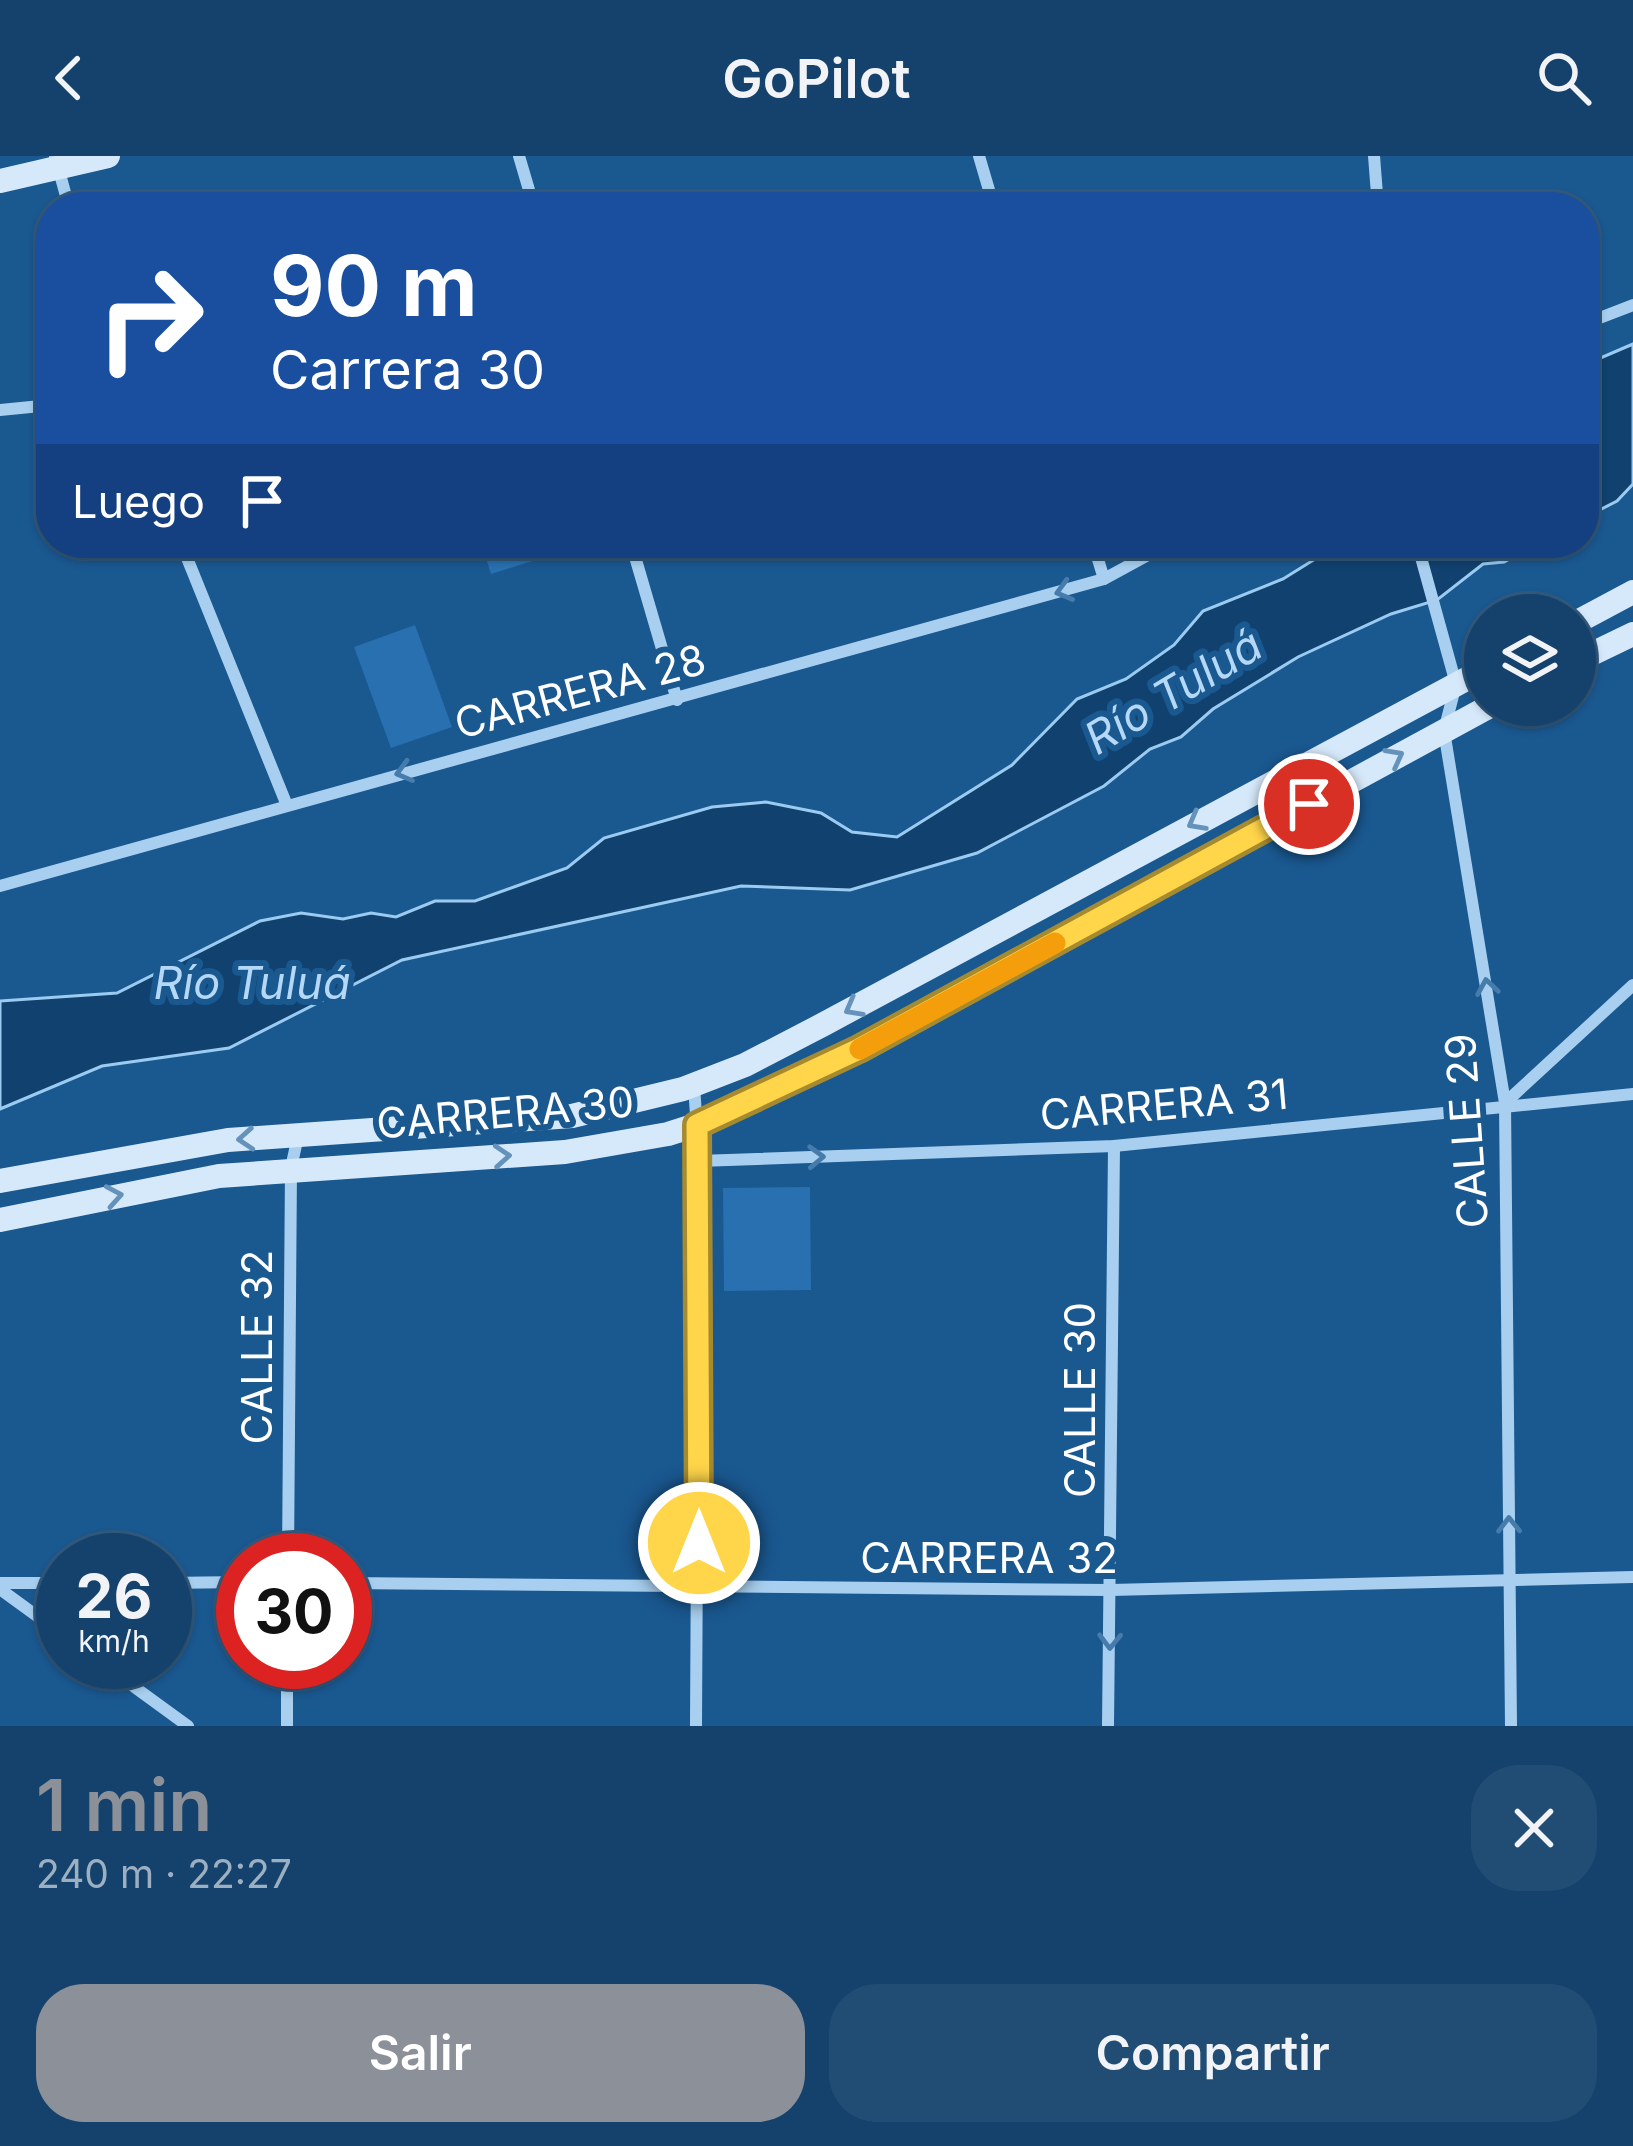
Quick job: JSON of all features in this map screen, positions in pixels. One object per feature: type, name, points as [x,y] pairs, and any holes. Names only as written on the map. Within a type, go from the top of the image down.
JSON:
[{"type":"main road","points":[[0,181],[56,162],[108,156]]},
{"type":"main road","points":[[1596,611],[1633,592]]},
{"type":"main road","points":[[1596,652],[1633,634]]},
{"type":"main road","name":"CARRERA 30","points":[[0,1181],[147,1151],[298,1135],[572,1117],[694,1085],[824,1024],[1464,680]]},
{"type":"main road","name":"CARRERA 30","points":[[0,1220],[219,1176],[565,1152],[697,1125],[859,1049],[1464,720]]},
{"type":"street","points":[[519,156],[530,192]]},
{"type":"street","points":[[979,156],[990,192]]},
{"type":"street","points":[[1374,156],[1377,192]]},
{"type":"street","points":[[56,162],[65,192]]},
{"type":"street","points":[[1599,318],[1633,304]]},
{"type":"street","points":[[0,410],[36,406]]},
{"type":"street","points":[[187,558],[286,803]]},
{"type":"street","points":[[636,558],[677,700]]},
{"type":"street","points":[[1097,558],[1103,579]]},
{"type":"street","name":"CARRERA 28","points":[[0,886],[1103,579],[1142,558]]},
{"type":"street","name":"CALLE 29","points":[[1423,558],[1456,684],[1444,731],[1505,1102],[1511,1726]]},
{"type":"street","points":[[1505,1102],[1633,985]]},
{"type":"street","points":[[694,1085],[699,1161],[696,1726]]},
{"type":"street","name":"CARRERA 31","points":[[699,1161],[1114,1146],[1505,1102],[1633,1094]]},
{"type":"street","name":"CALLE 32","points":[[288,1533],[291,1168],[298,1135]]},
{"type":"street","name":"CALLE 30","points":[[1108,1726],[1114,1146]]},
{"type":"street","name":"CARRERA 32","points":[[372,1584],[699,1590],[1111,1590],[1633,1577]]},
{"type":"street","points":[[0,1586],[36,1584]]},
{"type":"street","points":[[0,1586],[36,1614]]},
{"type":"street","points":[[137,1689],[188,1726]]},
{"type":"street","points":[[287,1689],[287,1726]]},
{"type":"water","points":[[1633,344],[1633,484],[1617,501],[1599,510],[1599,359]]},
{"type":"water","name":"Río Tuluá","points":[[1317,558],[1511,558],[1483,564],[1437,600],[1391,614],[1298,657],[1213,709],[1181,737],[1150,749],[1104,786],[977,853],[850,890],[741,886],[402,960],[229,1048],[102,1066],[0,1109],[0,1001],[117,993],[260,921],[301,913],[343,919],[371,913],[396,917],[435,901],[475,901],[567,868],[604,838],[712,807],[766,802],[821,813],[852,832],[897,837],[1012,765],[1077,699],[1126,679],[1174,645],[1203,611],[1283,579]]},
{"type":"building","points":[[486,558],[542,558],[491,574]]},
{"type":"building","points":[[415,625],[452,727],[391,748],[354,647]]},
{"type":"building","points":[[810,1187],[811,1290],[724,1291],[723,1188]]},
{"type":"slow traffic","points":[[860,1049],[1055,943]]},
{"type":"route","points":[[699,1543],[697,1125],[859,1049],[1309,804]]}]
